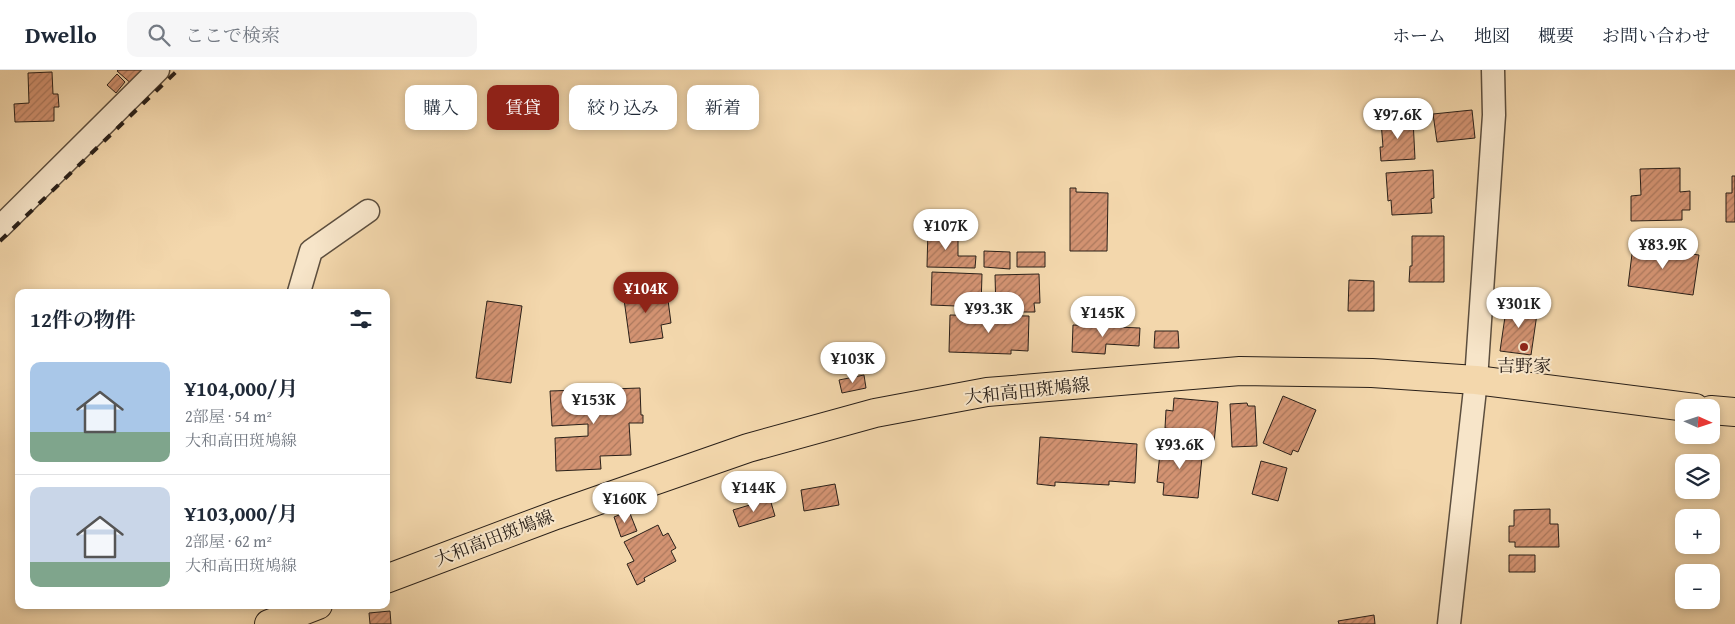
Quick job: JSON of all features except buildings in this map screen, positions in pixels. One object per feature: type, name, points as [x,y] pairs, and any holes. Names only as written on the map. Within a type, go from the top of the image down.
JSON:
[{"type":"main road","name":"大和高田斑鳩線","points":[[390,577],[556,515],[748,448],[875,413],[987,392],[1240,371],[1372,372],[1476,380],[1675,405]]},
{"type":"main road","points":[[1720,411],[1735,412]]},
{"type":"main road","points":[[283,617],[306,609]]},
{"type":"street","points":[[0,227],[158,70]]},
{"type":"street","points":[[1449,624],[1476,380],[1494,115],[1492,70]]},
{"type":"street","points":[[300,289],[312,251],[368,211]]},
{"type":"railway","points":[[0,241],[178,70]]},
{"type":"place","name":"吉野家","points":[[1524,347]]}]
